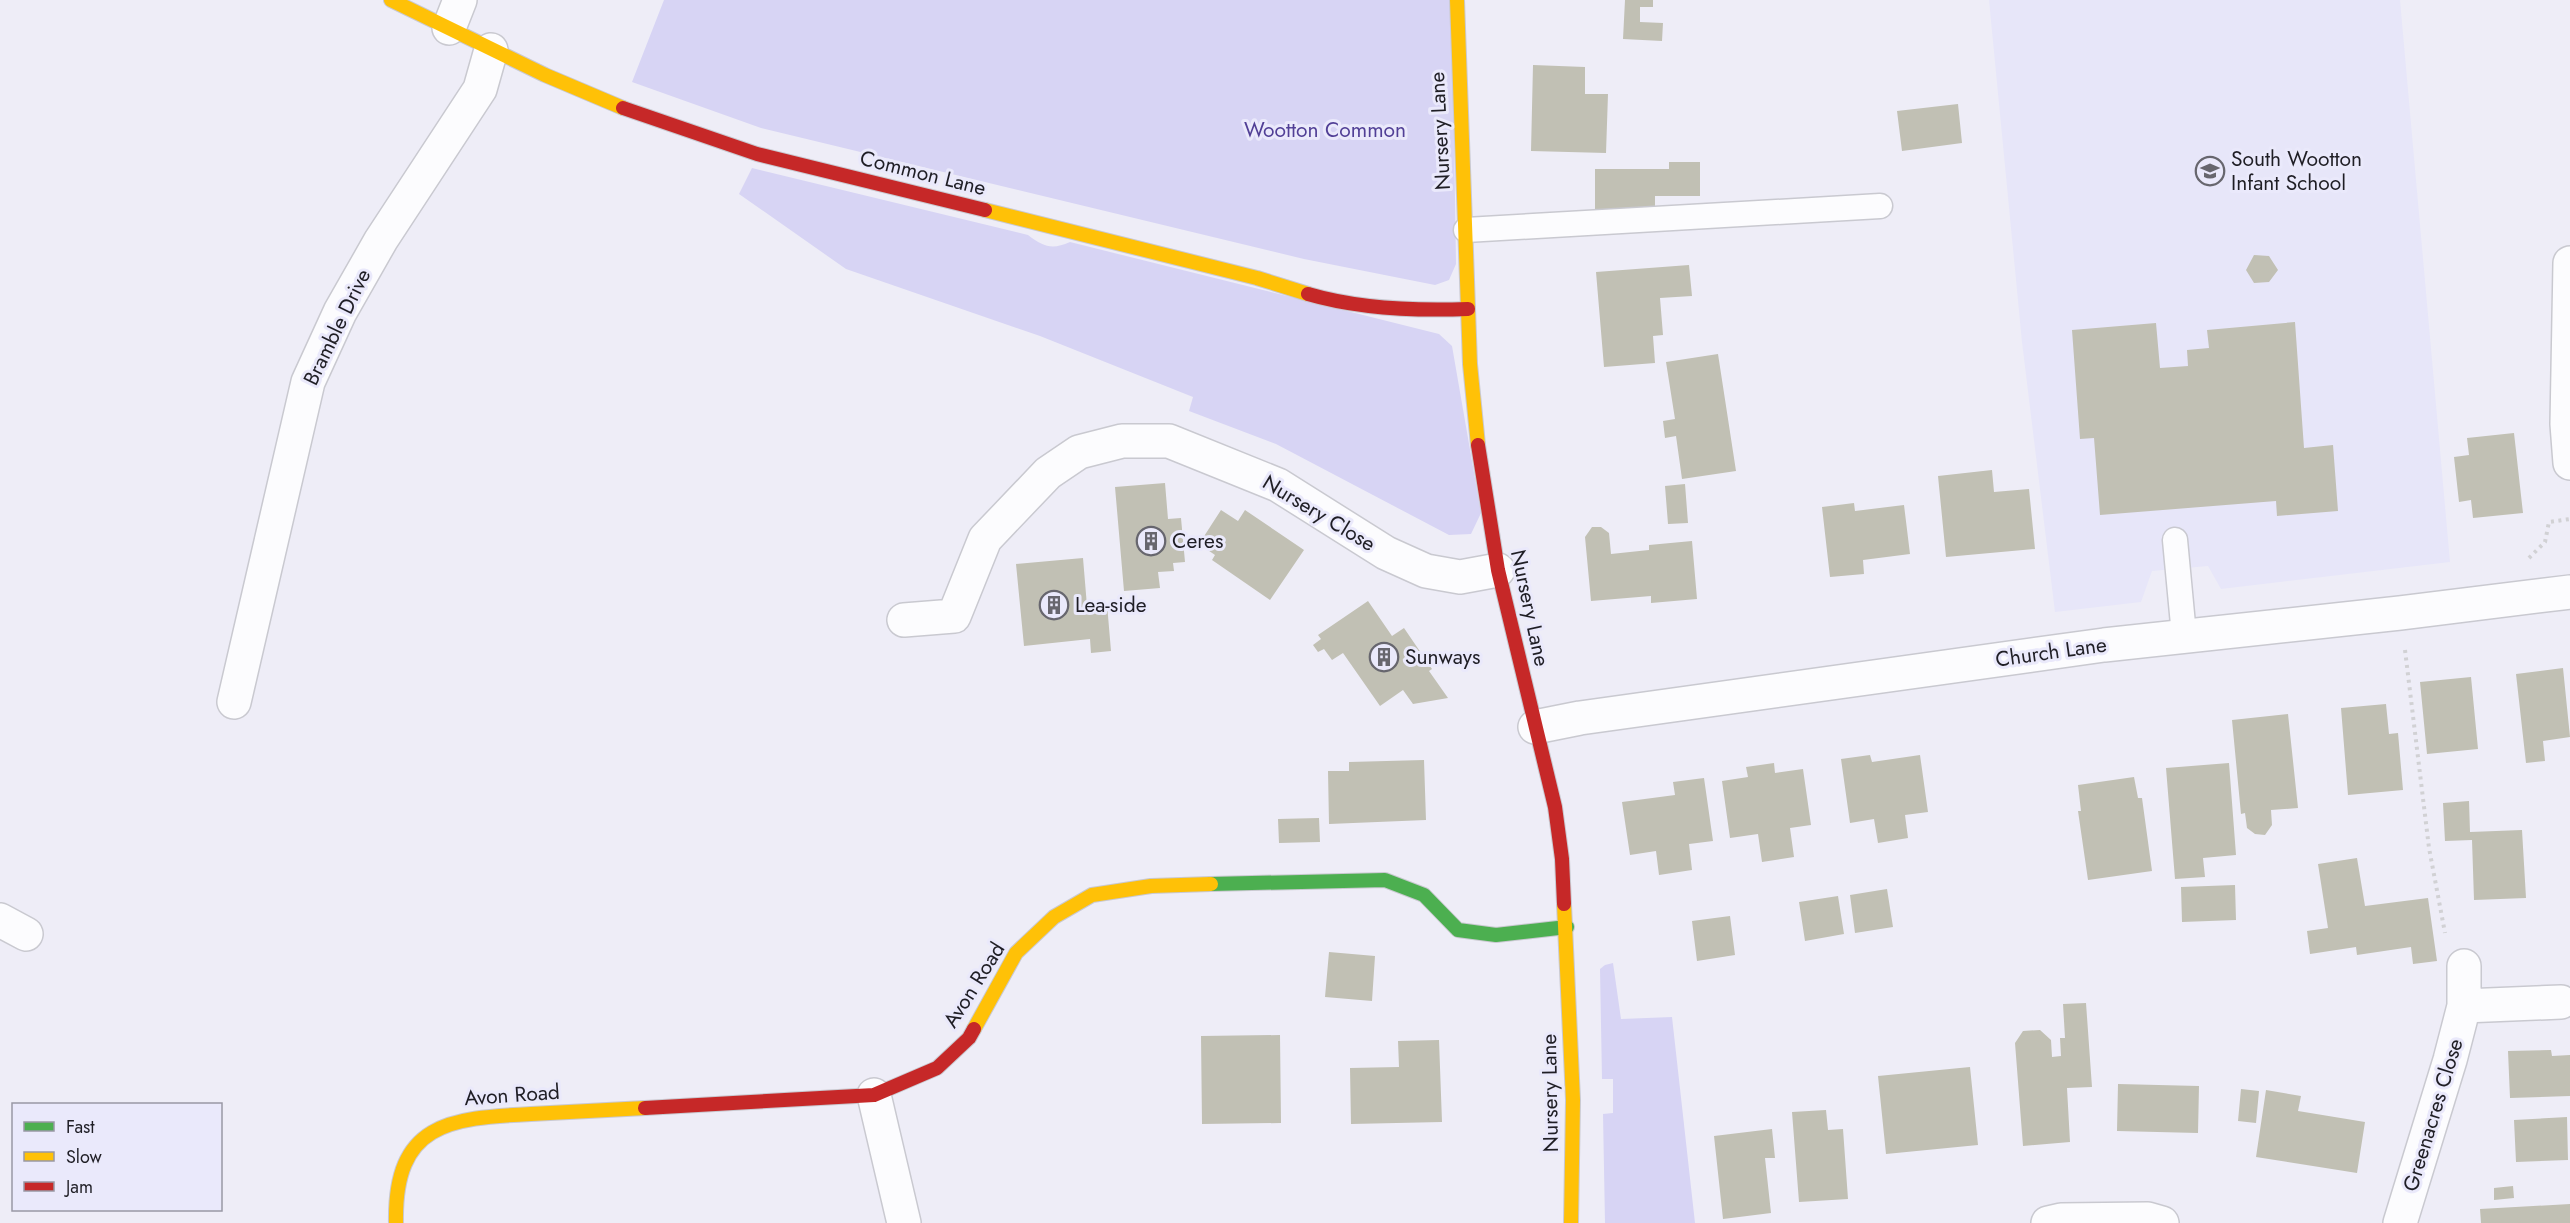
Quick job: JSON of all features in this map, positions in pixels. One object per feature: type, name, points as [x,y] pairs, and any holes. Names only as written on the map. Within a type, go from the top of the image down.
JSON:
[{"type":"street","name":"Common Lane","points":[[391,0],[454,14],[491,50],[600,99],[679,129],[758,154],[1257,278],[1330,300],[1422,311],[1468,309]]},
{"type":"street","name":"Nursery Lane","points":[[1456,0],[1470,364],[1477,440],[1498,570],[1555,807],[1562,859],[1567,927],[1573,1100],[1572,1223]]},
{"type":"street","name":"Bramble Drive","points":[[234,702],[308,382],[340,312],[381,240],[480,89],[491,50]]},
{"type":"street","points":[[2570,263],[2567,424],[2570,463]]},
{"type":"street","name":"Nursery Close","points":[[904,620],[954,616],[986,539],[1048,473],[1079,452],[1122,441],[1169,441],[1278,484],[1386,553],[1426,572],[1460,577],[1498,570]]},
{"type":"street","name":"Church Lane","points":[[1535,727],[1580,718],[2184,635],[2400,613],[2570,592]]},
{"type":"street","name":"Avon Road","points":[[396,1223],[396,1187],[405,1161],[422,1137],[450,1121],[487,1116],[874,1095],[937,1068],[969,1038],[1016,954],[1054,917],[1092,896],[1151,886],[1268,885],[1385,880],[1424,895],[1458,930],[1497,935],[1567,927]]},
{"type":"street","name":"Greenacres Close","points":[[2400,1223],[2450,1060],[2464,1006],[2464,966]]},
{"type":"street","points":[[2464,1006],[2561,1002]]},
{"type":"street","points":[[874,1095],[904,1223]]},
{"type":"street","points":[[2048,1223],[2061,1220],[2148,1219],[2162,1223]]},
{"type":"lane","points":[[1466,230],[1880,206]]},
{"type":"lane","points":[[2175,540],[2184,635]]},
{"type":"path","points":[[2400,613],[2429,848],[2446,939],[2464,966]]},
{"type":"shaded area","name":"South Wootton Infant School","points":[[1989,0],[2400,0],[2450,562],[2221,589],[2208,566],[2152,571],[2141,602],[2055,612],[2022,342]]},
{"type":"green space","name":"Wootton Common","points":[[664,0],[1452,0],[1456,264],[1449,280],[1435,285],[1304,259],[761,128],[632,82]]},
{"type":"green space","points":[[752,168],[1028,235],[1048,246],[1070,242],[1439,334],[1452,346],[1481,513],[1471,534],[1449,535],[1276,444],[1189,411],[1193,397],[1040,336],[846,269],[739,194]]},
{"type":"green space","points":[[1613,963],[1621,1019],[1672,1017],[1695,1223],[1605,1223],[1603,1114],[1613,1113],[1613,1079],[1602,1079],[1600,969]]},
{"type":"building","points":[[1625,0],[1653,0],[1653,7],[1640,7],[1640,22],[1663,23],[1662,41],[1623,39]]},
{"type":"building","points":[[1533,65],[1585,67],[1585,94],[1608,94],[1606,153],[1531,151]]},
{"type":"building","points":[[1958,104],[1962,143],[1902,151],[1897,111]]},
{"type":"building","points":[[1669,162],[1700,162],[1700,196],[1655,196],[1655,214],[1595,214],[1595,169],[1669,169]]},
{"type":"building","points":[[2254,255],[2269,256],[2278,270],[2269,282],[2254,283],[2246,270]]},
{"type":"building","points":[[1689,265],[1692,296],[1660,298],[1663,335],[1653,336],[1655,363],[1604,367],[1596,272]]},
{"type":"building","points":[[2295,322],[2304,448],[2333,445],[2338,511],[2277,516],[2276,501],[2100,515],[2094,438],[2080,439],[2072,330],[2156,323],[2160,368],[2188,366],[2187,350],[2209,348],[2207,330]]},
{"type":"building","points":[[1718,354],[1736,471],[1682,479],[1676,436],[1665,438],[1663,421],[1675,419],[1666,362]]},
{"type":"building","points":[[2514,433],[2523,513],[2473,518],[2471,500],[2459,502],[2454,457],[2469,455],[2467,438]]},
{"type":"building","points":[[1992,470],[1994,492],[2029,489],[2035,549],[1946,557],[1938,476]]},
{"type":"building","name":"Ceres","points":[[1165,483],[1168,519],[1181,518],[1185,562],[1173,563],[1174,571],[1158,572],[1160,588],[1124,591],[1115,487]]},
{"type":"building","points":[[1685,484],[1688,523],[1668,524],[1665,486]]},
{"type":"building","points":[[1854,503],[1855,511],[1904,505],[1910,554],[1863,560],[1864,574],[1830,577],[1822,507]]},
{"type":"building","points":[[1221,510],[1238,521],[1245,510],[1304,550],[1270,600],[1212,560],[1215,555],[1199,544]]},
{"type":"building","points":[[1592,527],[1601,527],[1609,533],[1611,554],[1649,550],[1649,545],[1692,541],[1697,599],[1651,603],[1651,596],[1591,601],[1585,537]]},
{"type":"building","name":"Lea-side","points":[[1083,558],[1087,606],[1107,604],[1111,651],[1091,653],[1090,639],[1024,646],[1016,564]]},
{"type":"building","name":"Sunways","points":[[1368,601],[1392,636],[1404,628],[1432,669],[1429,671],[1448,698],[1413,704],[1403,690],[1380,706],[1343,653],[1332,660],[1324,649],[1318,652],[1313,645],[1321,639],[1318,635]]},
{"type":"building","points":[[2563,668],[2570,737],[2543,741],[2545,761],[2526,763],[2516,674]]},
{"type":"building","points":[[2471,677],[2478,749],[2427,754],[2420,682]]},
{"type":"building","points":[[2386,704],[2389,734],[2398,733],[2403,790],[2348,795],[2341,708]]},
{"type":"building","points":[[2288,714],[2298,808],[2271,810],[2272,825],[2265,835],[2255,834],[2247,828],[2245,813],[2241,814],[2232,720]]},
{"type":"building","points":[[1870,755],[1872,762],[1920,755],[1928,812],[1905,815],[1908,838],[1878,843],[1874,819],[1850,823],[1841,759]]},
{"type":"building","points":[[1424,760],[1426,820],[1329,824],[1328,771],[1349,771],[1349,762]]},
{"type":"building","points":[[1774,763],[1775,773],[1803,769],[1811,825],[1790,828],[1794,857],[1762,862],[1758,834],[1730,838],[1722,781],[1748,777],[1746,767]]},
{"type":"building","points":[[2229,763],[2236,855],[2203,858],[2205,877],[2175,879],[2166,768]]},
{"type":"building","points":[[2134,777],[2138,798],[2142,798],[2152,871],[2088,880],[2078,811],[2081,811],[2078,785]]},
{"type":"building","points":[[1704,778],[1713,841],[1689,844],[1692,870],[1659,875],[1656,851],[1630,855],[1622,802],[1675,795],[1673,782]]},
{"type":"building","points":[[2469,801],[2470,832],[2522,830],[2526,898],[2474,900],[2472,840],[2445,841],[2443,803]]},
{"type":"building","points":[[1319,818],[1320,842],[1279,843],[1278,819]]},
{"type":"building","points":[[2357,858],[2365,906],[2428,898],[2437,961],[2413,964],[2411,947],[2357,955],[2356,947],[2310,954],[2307,931],[2328,928],[2318,864]]},
{"type":"building","points":[[2235,885],[2236,920],[2182,922],[2181,887]]},
{"type":"building","points":[[1887,889],[1893,927],[1855,933],[1850,895]]},
{"type":"building","points":[[1838,896],[1844,934],[1805,941],[1799,902]]},
{"type":"building","points":[[1730,916],[1735,955],[1697,961],[1692,921]]},
{"type":"building","points":[[1329,952],[1375,956],[1372,1001],[1325,997]]},
{"type":"building","points":[[2086,1003],[2092,1087],[2067,1088],[2070,1142],[2023,1146],[2015,1043],[2023,1031],[2040,1030],[2051,1040],[2052,1057],[2061,1056],[2060,1038],[2065,1038],[2063,1004]]},
{"type":"building","points":[[1280,1035],[1281,1123],[1202,1124],[1201,1036]]},
{"type":"building","points":[[1439,1040],[1442,1122],[1351,1124],[1350,1068],[1399,1067],[1398,1041]]},
{"type":"building","points":[[2551,1050],[2552,1056],[2570,1055],[2570,1096],[2510,1098],[2508,1051]]},
{"type":"building","points":[[1970,1067],[1978,1145],[1886,1154],[1878,1076]]},
{"type":"building","points":[[2118,1084],[2199,1086],[2198,1133],[2117,1131]]},
{"type":"building","points":[[2241,1089],[2259,1091],[2256,1123],[2238,1121]]},
{"type":"building","points":[[2266,1090],[2301,1096],[2298,1111],[2365,1122],[2357,1173],[2256,1157]]},
{"type":"building","points":[[1826,1110],[1828,1130],[1843,1129],[1848,1199],[1799,1202],[1792,1112]]},
{"type":"building","points":[[2567,1117],[2568,1160],[2516,1162],[2514,1120]]},
{"type":"building","points":[[1772,1129],[1775,1158],[1765,1158],[1771,1213],[1723,1219],[1714,1136]]},
{"type":"building","points":[[2513,1186],[2514,1198],[2494,1200],[2494,1188]]},
{"type":"building","points":[[2570,1204],[2570,1223],[2481,1223],[2480,1209]]},
{"type":"traffic: fast","points":[[1211,884],[1385,880],[1424,895],[1458,930],[1496,935],[1567,927]]},
{"type":"traffic: slow","points":[[391,0],[545,75],[623,108]]},
{"type":"traffic: slow","points":[[1457,0],[1470,364],[1478,445]]},
{"type":"traffic: slow","points":[[985,210],[1257,278],[1308,294]]},
{"type":"traffic: slow","points":[[974,1029],[1016,953],[1054,917],[1092,895],[1151,886],[1211,884]]},
{"type":"traffic: slow","points":[[1564,904],[1573,1100],[1571,1223]]},
{"type":"traffic: slow","points":[[396,1223],[398,1190],[405,1164],[416,1146],[432,1133],[452,1124],[475,1119],[645,1108]]},
{"type":"traffic: jam","points":[[623,108],[757,154],[985,210]]},
{"type":"traffic: jam","points":[[1308,294],[1347,303],[1387,308],[1468,309]]},
{"type":"traffic: jam","points":[[1478,445],[1498,570],[1555,807],[1562,859],[1564,904]]},
{"type":"traffic: jam","points":[[645,1108],[874,1095],[937,1068],[969,1038],[974,1029]]},
{"type":"place","name":"South Wootton Infant School","points":[[2210,171]]},
{"type":"place","name":"Ceres","points":[[1151,541]]},
{"type":"place","name":"Lea-side","points":[[1054,605]]},
{"type":"place","name":"Sunways","points":[[1384,657]]}]
